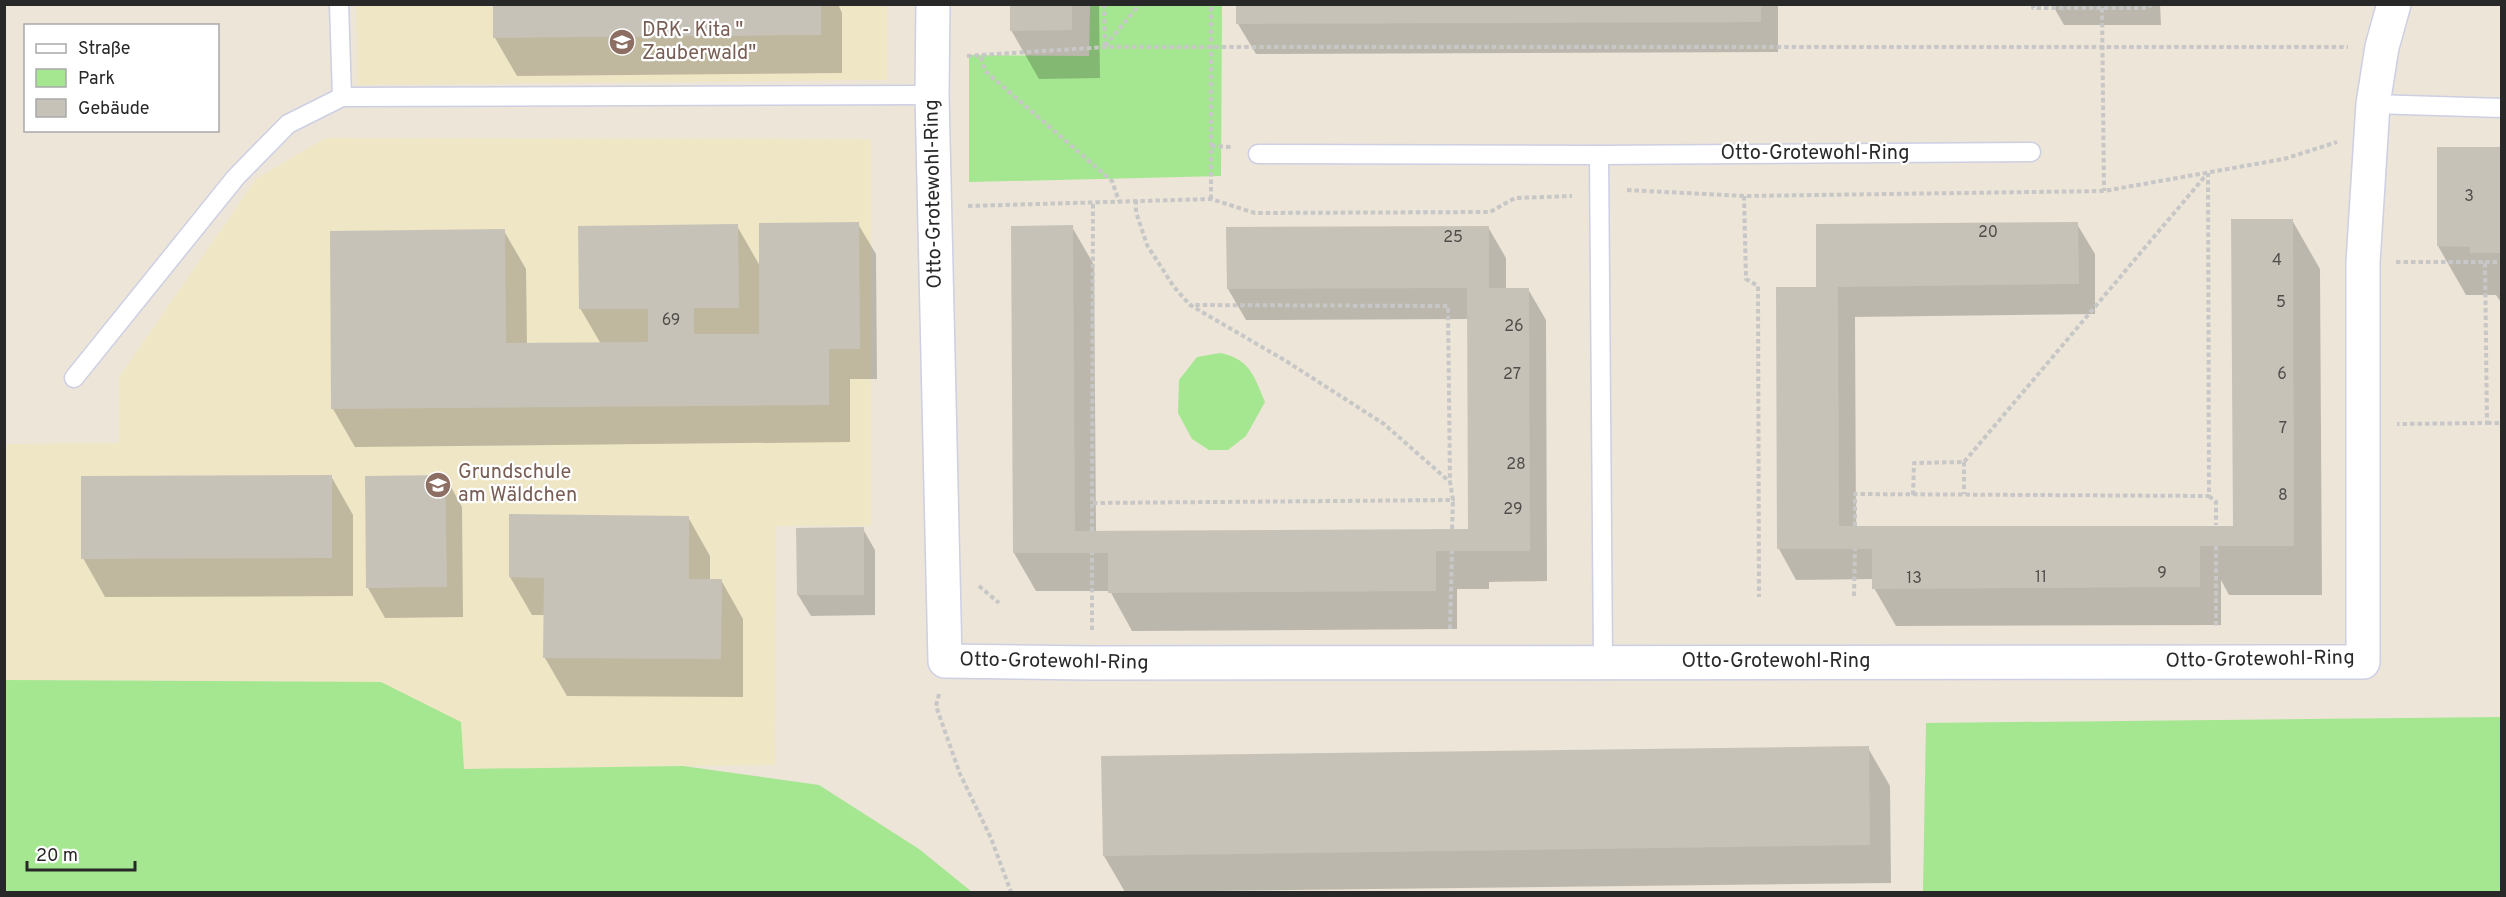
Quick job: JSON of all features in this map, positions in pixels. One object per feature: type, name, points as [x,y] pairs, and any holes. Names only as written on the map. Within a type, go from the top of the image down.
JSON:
[{"type":"street","name":"Otto-Grotewohl-Ring","points":[[933,4],[934,207],[945,661],[1092,663],[2362,662],[2363,262],[2371,118],[2382,47],[2394,4]]},
{"type":"lane","points":[[339,4],[342,97]]},
{"type":"lane","points":[[74,378],[236,177],[288,124],[342,97],[932,95]]},
{"type":"lane","points":[[2371,118],[2502,108]]},
{"type":"lane","name":"Otto-Grotewohl-Ring","points":[[1258,154],[1599,155],[2031,152]]},
{"type":"lane","points":[[1599,155],[1603,662]]},
{"type":"path","points":[[1104,4],[1105,47]]},
{"type":"path","points":[[1105,47],[1140,4]]},
{"type":"path","points":[[1210,199],[1211,4]]},
{"type":"path","points":[[2033,4],[2033,8],[2147,8],[2152,4]]},
{"type":"path","points":[[2102,8],[2104,191]]},
{"type":"path","points":[[933,55],[981,57],[1105,47],[1211,46],[2382,47]]},
{"type":"path","points":[[981,57],[985,71],[1112,181],[1119,201]]},
{"type":"path","points":[[934,207],[1210,199],[1255,213],[1490,212],[1515,198],[1577,196],[1599,191],[1744,196],[2104,191],[2284,159],[2371,118]]},
{"type":"path","points":[[1965,494],[1964,462],[2208,173]]},
{"type":"path","points":[[2208,173],[2209,496]]},
{"type":"path","points":[[1744,196],[1746,279],[1758,286],[1759,597]]},
{"type":"path","points":[[1136,200],[1136,212],[1147,245],[1174,287],[1190,305],[1286,361],[1384,424],[1450,482]]},
{"type":"path","points":[[1092,531],[1093,202]]},
{"type":"path","points":[[2363,262],[2502,262]]},
{"type":"path","points":[[2485,262],[2487,423]]},
{"type":"path","points":[[1190,305],[1448,306],[1452,529]]},
{"type":"path","points":[[2363,424],[2502,423]]},
{"type":"path","points":[[1913,495],[1914,464],[1964,462]]},
{"type":"path","points":[[1855,526],[1855,494],[2209,496],[2216,502],[2216,525]]},
{"type":"path","points":[[1093,503],[1453,500]]},
{"type":"path","points":[[2216,546],[2216,662]]},
{"type":"path","points":[[1854,596],[1855,549]]},
{"type":"path","points":[[1450,663],[1452,551]]},
{"type":"path","points":[[1092,553],[1092,663]]},
{"type":"path","points":[[945,661],[936,706],[960,774],[990,838],[1011,892]]},
{"type":"shaded area","name":"DRK- Kita \" Zauberwald\"","points":[[356,5],[887,5],[887,80],[357,85]]},
{"type":"shaded area","name":"Grundschule am Wäldchen","points":[[325,138],[871,139],[871,526],[776,526],[775,765],[464,769],[381,682],[5,680],[4,444],[119,443],[119,377],[256,179]]},
{"type":"green space","points":[[1090,5],[1222,5],[1221,176],[969,182],[969,55],[1089,56]]},
{"type":"green space","points":[[1220,353],[1245,364],[1254,377],[1265,402],[1246,436],[1228,450],[1209,450],[1192,439],[1178,413],[1179,380],[1197,357]]},
{"type":"green space","points":[[5,680],[381,682],[461,722],[464,769],[683,766],[819,785],[919,849],[972,892],[5,892]]},
{"type":"green space","points":[[2501,717],[2501,892],[1923,892],[1926,723]]},
{"type":"building","points":[[493,4],[821,4],[821,35],[493,38]]},
{"type":"building","points":[[1010,4],[1072,4],[1072,30],[1010,31]]},
{"type":"building","points":[[1236,4],[1761,4],[1761,22],[1236,24]]},
{"type":"building","points":[[2437,147],[2502,147],[2501,253],[2470,253],[2470,247],[2437,246]]},
{"type":"building","points":[[2231,219],[2293,219],[2294,546],[2200,546],[2200,587],[1872,589],[1872,549],[1777,549],[1776,287],[1816,287],[1816,224],[2078,222],[2079,284],[1838,287],[1839,526],[2233,526]]},
{"type":"building","points":[[859,222],[860,349],[829,349],[829,405],[331,409],[330,231],[505,229],[506,343],[648,342],[648,309],[579,309],[578,226],[738,224],[739,308],[694,308],[694,334],[759,334],[759,223]]},
{"type":"building","points":[[1073,225],[1075,531],[1468,529],[1467,288],[1227,289],[1226,227],[1489,226],[1489,288],[1529,288],[1530,551],[1436,551],[1436,591],[1108,593],[1108,553],[1013,553],[1011,226]]},
{"type":"building","points":[[332,475],[332,558],[81,559],[81,476]]},
{"type":"building","points":[[445,475],[447,587],[366,588],[365,476]]},
{"type":"building","points":[[509,514],[689,516],[689,579],[722,579],[721,659],[543,658],[544,578],[509,577]]},
{"type":"building","points":[[864,527],[864,595],[797,595],[796,528]]},
{"type":"building","points":[[1869,746],[1870,845],[1103,856],[1101,756]]},
{"type":"place","name":"DRK- Kita \" Zauberwald\"","points":[[622,42]]},
{"type":"place","name":"Grundschule am Wäldchen","points":[[438,485]]}]
